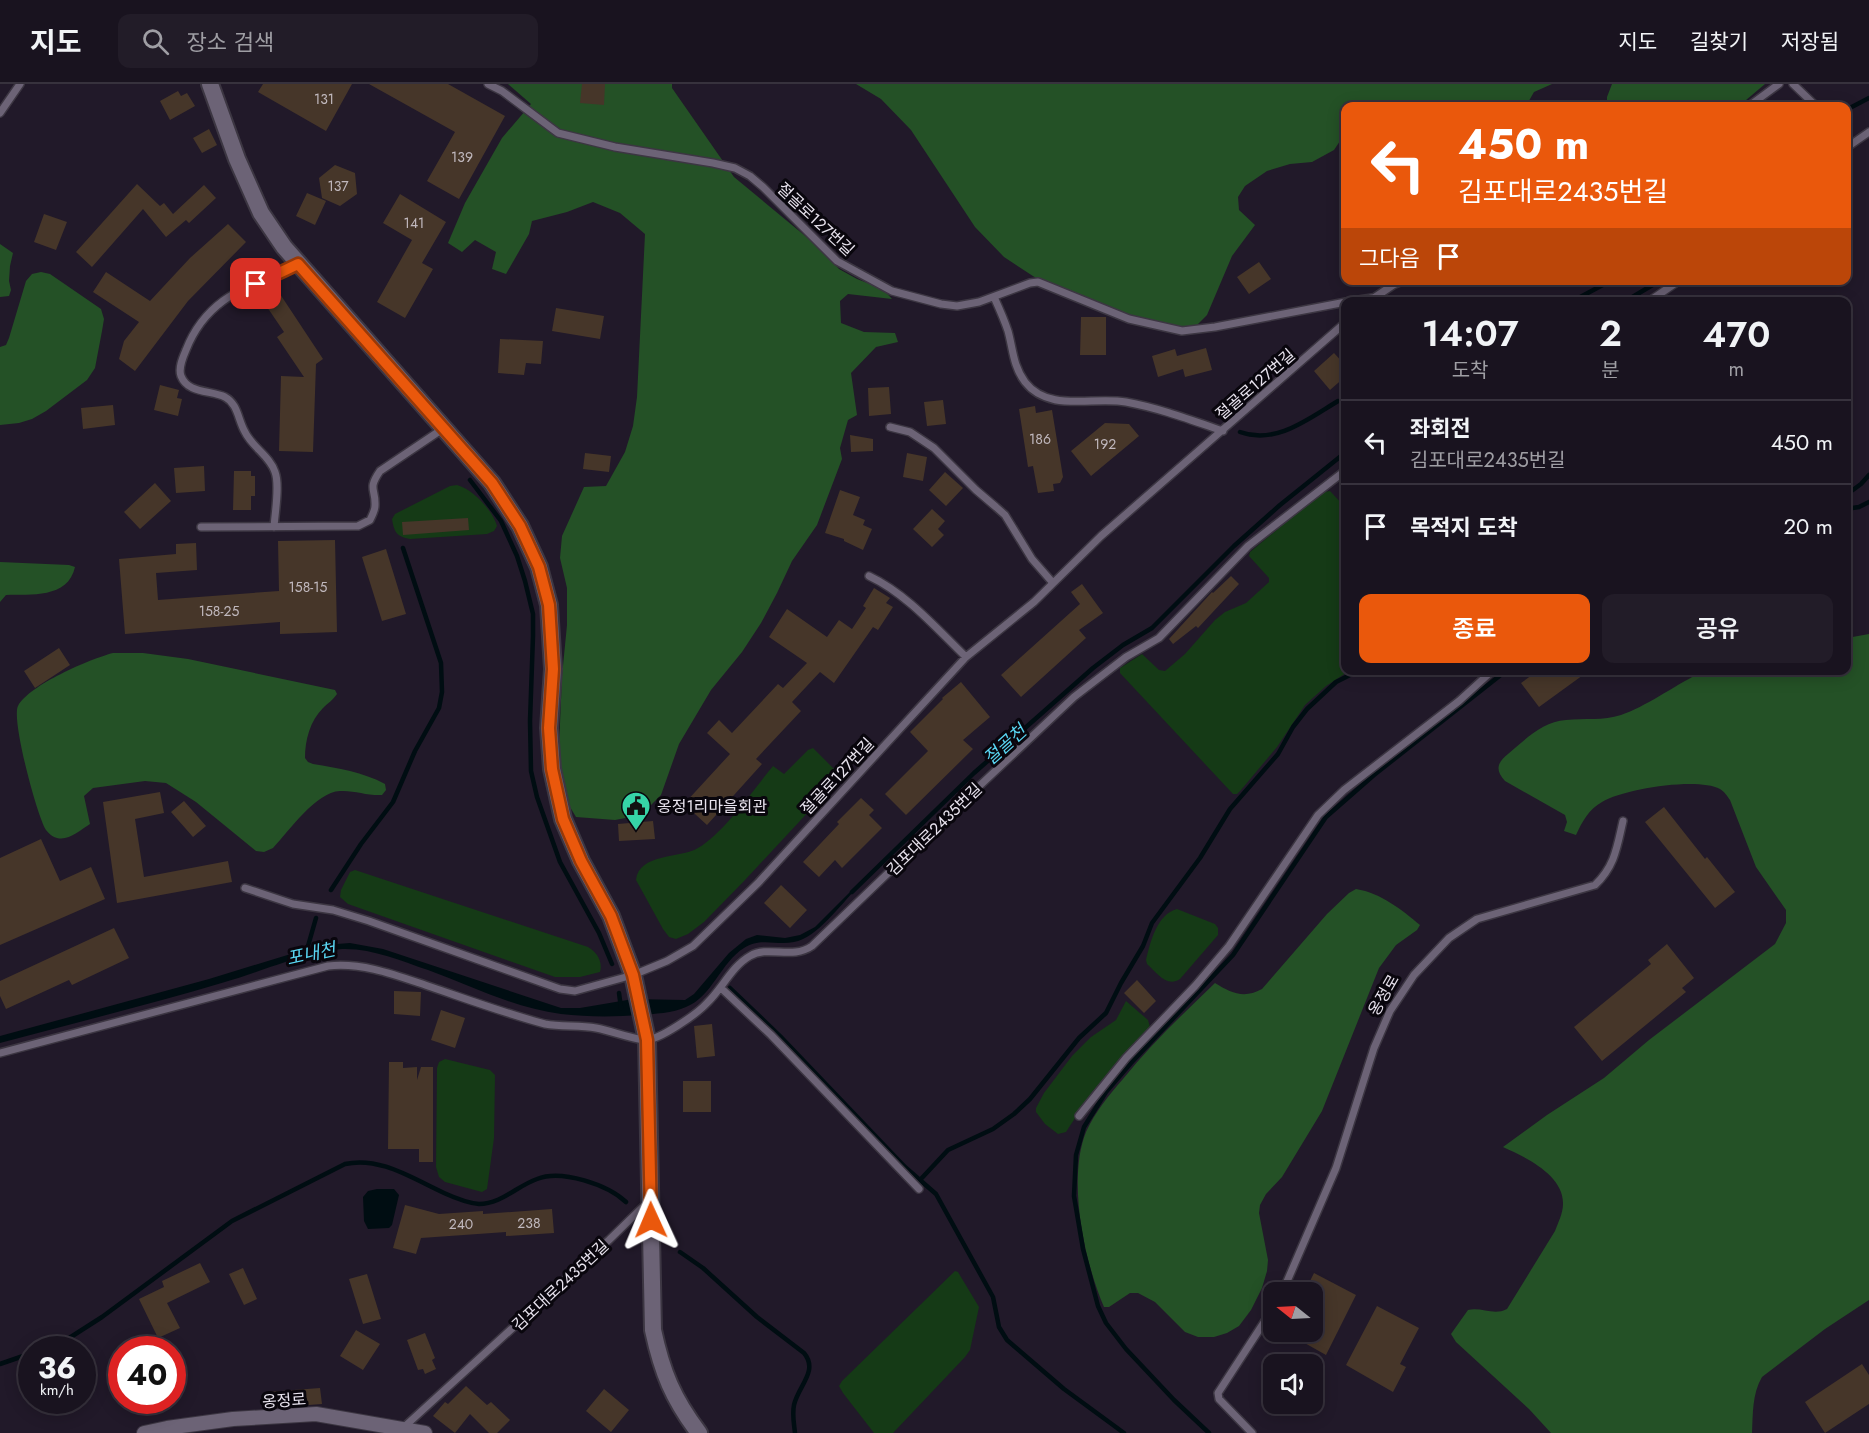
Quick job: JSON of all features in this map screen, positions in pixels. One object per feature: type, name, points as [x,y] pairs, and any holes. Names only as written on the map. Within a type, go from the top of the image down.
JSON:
[{"type":"street","points":[[210,84],[237,159],[261,213],[284,247],[492,483],[520,526],[539,567],[549,605],[553,669],[549,728],[552,769],[563,819],[581,861],[611,916],[634,981],[646,1033],[653,1330],[659,1358],[682,1410],[699,1433]]},
{"type":"street","name":"옹정로","points":[[144,1433],[233,1419],[316,1414],[425,1433]]},
{"type":"lane","points":[[0,112],[20,84]]},
{"type":"lane","name":"절골로127번길","points":[[488,84],[502,91],[558,133],[615,147],[713,163],[742,172],[763,187],[837,261],[892,291],[940,304],[957,306],[994,297],[1038,282],[1129,319],[1182,331],[1341,303]]},
{"type":"lane","points":[[1754,102],[1779,84]]},
{"type":"lane","points":[[1793,84],[1812,102]]},
{"type":"lane","points":[[1851,144],[1869,132]]},
{"type":"lane","points":[[274,527],[276,478],[272,466],[244,432],[232,402],[224,397],[193,388],[181,376],[180,371],[190,340],[210,310],[236,293],[298,264]]},
{"type":"lane","name":"절골로127번길","points":[[1375,297],[1396,285]]},
{"type":"lane","points":[[1655,297],[1673,285]]},
{"type":"lane","points":[[994,297],[1008,332],[1014,363],[1026,384],[1045,397],[1070,402],[1124,402],[1167,412],[1222,431]]},
{"type":"lane","name":"절골로127번길","points":[[634,981],[693,946],[758,882],[966,657],[1034,602],[1101,536],[1341,329]]},
{"type":"lane","points":[[890,427],[910,432],[934,448],[996,507],[1008,520],[1032,559],[1053,583]]},
{"type":"lane","points":[[201,527],[358,526],[370,520],[376,507],[372,490],[373,482],[380,471],[444,428]]},
{"type":"lane","name":"김포대로2435번길","points":[[646,1033],[686,1021],[721,988],[737,966],[753,954],[796,953],[812,946],[1074,697],[1126,657],[1159,638],[1248,546],[1341,474]]},
{"type":"lane","points":[[869,576],[887,584],[906,599],[966,657]]},
{"type":"lane","points":[[1079,1116],[1126,1058],[1195,986],[1229,946],[1318,814],[1344,790],[1459,701],[1488,675]]},
{"type":"lane","name":"옹정로","points":[[1287,1282],[1336,1168],[1374,1048],[1390,1011],[1414,975],[1449,938],[1478,919],[1595,885],[1607,874],[1615,854],[1623,821]]},
{"type":"lane","points":[[245,888],[293,904],[333,910],[369,921],[560,989],[575,991],[634,981]]},
{"type":"lane","points":[[0,1053],[280,978],[345,964],[368,967],[545,1024],[564,1028],[580,1026],[646,1033]]},
{"type":"lane","points":[[721,988],[771,1035],[919,1189]]},
{"type":"lane","name":"김포대로2435번길","points":[[403,1428],[600,1249],[651,1199]]},
{"type":"lane","points":[[1252,1433],[1219,1400],[1218,1393],[1263,1324]]},
{"type":"green space","points":[[508,84],[672,84],[672,88],[734,177],[821,249],[839,269],[883,289],[892,299],[848,294],[840,301],[841,323],[864,332],[895,333],[898,342],[876,347],[851,373],[857,415],[848,420],[840,448],[842,459],[817,525],[792,561],[761,623],[742,652],[711,690],[679,744],[661,795],[641,815],[615,820],[576,817],[570,807],[561,772],[559,747],[567,625],[567,588],[560,558],[562,536],[584,487],[606,486],[625,452],[633,426],[637,397],[645,234],[620,213],[593,202],[567,212],[532,221],[529,234],[506,274],[492,269],[496,252],[475,240],[462,252],[448,243],[465,203],[502,138],[531,104]]},
{"type":"green space","points":[[856,84],[1552,84],[1534,92],[1528,102],[1341,102],[1341,140],[1334,150],[1312,162],[1290,164],[1267,171],[1245,186],[1238,197],[1239,210],[1255,225],[1232,256],[1207,315],[1196,326],[1173,327],[1132,317],[1088,301],[1036,278],[1004,257],[975,227],[911,130],[881,99]]},
{"type":"green space","points":[[1612,84],[1765,84],[1744,102],[1607,102]]},
{"type":"green space","points":[[0,244],[13,253],[9,281],[11,290],[9,296],[0,297]]},
{"type":"green space","points":[[41,272],[50,274],[101,309],[104,319],[95,368],[87,380],[46,411],[19,423],[0,425],[0,347],[6,345],[9,338],[26,281],[32,274]]},
{"type":"green space","points":[[457,485],[476,496],[487,507],[497,526],[494,531],[487,534],[410,539],[397,533],[392,519],[395,514],[450,486]]},
{"type":"green space","points":[[1330,491],[1341,503],[1341,675],[1343,675],[1326,686],[1305,705],[1277,747],[1241,790],[1233,794],[1120,673],[1120,668],[1142,654],[1159,670],[1165,671],[1185,654],[1215,620],[1225,612],[1246,603],[1269,582],[1269,578],[1249,556],[1250,552],[1324,492]]},
{"type":"green space","points":[[0,562],[75,567],[65,585],[56,590],[37,594],[6,595],[0,602]]},
{"type":"green space","points":[[1869,634],[1869,1300],[1825,1329],[1762,1377],[1755,1397],[1752,1433],[1551,1433],[1529,1409],[1456,1342],[1451,1334],[1468,1310],[1497,1312],[1507,1309],[1555,1231],[1561,1214],[1562,1194],[1557,1184],[1542,1168],[1503,1147],[1604,1078],[1649,1040],[1775,944],[1786,923],[1786,910],[1756,867],[1730,800],[1720,789],[1695,784],[1678,784],[1643,789],[1612,797],[1593,808],[1576,835],[1564,831],[1567,822],[1565,815],[1505,781],[1499,770],[1500,764],[1504,757],[1528,737],[1549,724],[1557,721],[1601,719],[1621,715],[1640,707],[1696,675],[1851,675],[1851,637]]},
{"type":"green space","points":[[113,653],[143,653],[188,659],[335,690],[337,694],[318,713],[312,725],[307,738],[305,758],[313,764],[368,776],[385,784],[386,790],[382,795],[345,791],[331,793],[312,805],[273,848],[264,852],[256,851],[196,802],[166,783],[145,781],[93,788],[84,796],[90,824],[70,836],[61,839],[54,837],[46,830],[31,788],[18,729],[18,706],[24,698],[47,682],[76,667]]},
{"type":"green space","points":[[813,748],[839,774],[839,779],[704,922],[688,934],[676,939],[669,937],[636,880],[639,871],[652,861],[690,851],[708,841],[728,822],[773,766],[784,774],[808,750]]},
{"type":"green space","points":[[355,870],[588,947],[598,958],[601,965],[600,972],[580,977],[555,977],[348,904],[340,897],[341,890],[350,872]]},
{"type":"green space","points":[[1356,889],[1374,894],[1398,908],[1420,925],[1417,930],[1396,945],[1379,968],[1322,1111],[1282,1177],[1266,1194],[1260,1205],[1259,1213],[1268,1260],[1262,1288],[1251,1310],[1239,1326],[1227,1333],[1214,1337],[1198,1337],[1185,1332],[1155,1302],[1138,1293],[1130,1293],[1109,1307],[1104,1307],[1090,1267],[1080,1220],[1078,1196],[1080,1151],[1086,1132],[1094,1118],[1145,1054],[1215,983],[1238,994],[1249,994],[1262,989],[1327,914]]},
{"type":"green space","points":[[1177,909],[1215,924],[1218,928],[1218,935],[1180,979],[1171,982],[1158,975],[1146,960],[1159,923],[1170,912]]},
{"type":"green space","points":[[1126,1001],[1148,1020],[1150,1027],[1092,1092],[1066,1132],[1058,1134],[1045,1124],[1036,1112],[1036,1108],[1044,1093],[1072,1056],[1091,1037],[1116,1020]]},
{"type":"green space","points":[[445,1059],[490,1070],[495,1075],[494,1138],[487,1189],[482,1192],[445,1182],[439,1177],[436,1167],[437,1068],[439,1062]]},
{"type":"green space","points":[[955,1271],[958,1272],[979,1307],[970,1350],[893,1433],[874,1433],[839,1386]]},
{"type":"water","name":"포내천","points":[[855,887],[857,888],[836,911],[811,934],[794,942],[763,942],[744,948],[729,962],[703,996],[686,1007],[669,1012],[600,1016],[544,1011],[510,1002],[386,956],[342,949],[299,958],[141,1006],[0,1043],[0,1036],[209,979],[307,949],[350,943],[383,949],[561,1008],[580,1008],[633,999],[685,1000],[694,994],[729,953],[746,939],[757,935],[785,938],[800,935],[815,927]]},
{"type":"water","points":[[394,1189],[399,1195],[392,1225],[389,1228],[368,1229],[364,1221],[363,1197],[368,1191]]},
{"type":"building","points":[[263,84],[352,84],[326,131],[258,92]]},
{"type":"building","points":[[369,84],[448,84],[505,116],[459,199],[427,181],[455,132]]},
{"type":"building","points":[[582,84],[605,84],[604,105],[580,103]]},
{"type":"building","points":[[178,91],[181,96],[187,93],[195,106],[170,120],[160,101]]},
{"type":"building","points":[[209,129],[217,145],[202,153],[193,138]]},
{"type":"building","points":[[335,165],[355,173],[357,194],[340,206],[322,198],[319,178]]},
{"type":"building","points":[[137,184],[160,206],[164,203],[173,214],[204,185],[216,198],[189,223],[186,220],[166,237],[143,209],[92,267],[76,252]]},
{"type":"building","points":[[307,193],[326,201],[315,225],[296,216]]},
{"type":"building","points":[[400,194],[446,222],[422,263],[433,269],[405,318],[377,302],[412,240],[383,223]]},
{"type":"building","points":[[44,214],[67,222],[56,250],[34,242]]},
{"type":"building","points":[[228,224],[246,242],[188,301],[135,371],[119,359],[124,341],[139,322],[93,292],[106,272],[150,301],[190,258]]},
{"type":"building","points":[[1259,262],[1271,279],[1249,294],[1237,277]]},
{"type":"building","points":[[280,294],[323,359],[316,364],[313,452],[279,451],[281,376],[304,377],[277,337],[284,332],[265,304]]},
{"type":"building","points":[[556,308],[604,316],[600,339],[552,331]]},
{"type":"building","points":[[1081,317],[1106,317],[1106,355],[1080,355]]},
{"type":"building","points":[[500,339],[543,341],[541,364],[526,363],[524,375],[498,373]]},
{"type":"building","points":[[1206,348],[1212,370],[1185,377],[1183,369],[1158,377],[1152,356],[1175,349],[1177,356]]},
{"type":"building","points":[[1334,353],[1341,361],[1341,380],[1330,390],[1314,371]]},
{"type":"building","points":[[160,385],[179,390],[177,398],[182,399],[178,416],[154,410]]},
{"type":"building","points":[[889,387],[891,414],[869,416],[868,388]]},
{"type":"building","points":[[943,400],[946,424],[927,426],[924,402]]},
{"type":"building","points":[[113,405],[115,425],[83,429],[81,408]]},
{"type":"building","points":[[1035,406],[1036,413],[1052,410],[1063,477],[1060,483],[1053,484],[1054,491],[1038,493],[1033,466],[1028,467],[1019,409]]},
{"type":"building","points":[[1105,423],[1129,424],[1139,436],[1091,476],[1071,451]]},
{"type":"building","points":[[850,435],[873,439],[873,451],[851,452]]},
{"type":"building","points":[[585,453],[611,456],[609,472],[583,469]]},
{"type":"building","points":[[907,453],[927,457],[923,481],[903,477]]},
{"type":"building","points":[[204,466],[205,491],[176,493],[174,468]]},
{"type":"building","points":[[234,471],[251,471],[251,476],[255,476],[255,496],[251,496],[251,510],[233,510]]},
{"type":"building","points":[[945,472],[963,488],[946,506],[929,490]]},
{"type":"building","points":[[155,483],[171,501],[140,529],[124,512]]},
{"type":"building","points":[[840,490],[860,497],[853,515],[865,520],[863,525],[872,529],[863,550],[844,539],[825,533]]},
{"type":"building","points":[[932,509],[945,521],[938,529],[944,535],[932,547],[913,529]]},
{"type":"building","points":[[468,518],[469,530],[403,535],[402,522]]},
{"type":"building","points":[[335,540],[337,632],[280,634],[280,622],[125,634],[119,559],[176,554],[176,544],[196,543],[197,570],[156,573],[158,600],[279,591],[278,541]]},
{"type":"building","points":[[386,549],[406,614],[382,621],[362,557]]},
{"type":"building","points":[[1231,576],[1239,584],[1198,628],[1196,626],[1173,644],[1169,639],[1212,592]]},
{"type":"building","points":[[1082,584],[1103,613],[1079,630],[1086,638],[1021,697],[1001,675],[1080,604],[1071,592]]},
{"type":"building","points":[[874,588],[890,598],[886,603],[893,607],[878,630],[873,627],[834,683],[820,672],[792,702],[801,711],[756,759],[762,764],[707,825],[684,804],[730,754],[707,733],[719,720],[732,733],[778,684],[783,688],[807,663],[769,637],[787,609],[827,637],[839,620],[852,629],[866,608],[863,606]]},
{"type":"building","points":[[59,648],[70,665],[35,688],[24,671]]},
{"type":"building","points":[[1532,675],[1583,675],[1539,707],[1521,683]]},
{"type":"building","points":[[961,682],[990,717],[963,740],[973,749],[906,815],[885,794],[928,751],[910,732],[942,698]]},
{"type":"building","points":[[160,792],[164,813],[135,819],[144,877],[228,861],[232,882],[117,903],[103,802]]},
{"type":"building","points":[[861,798],[874,810],[869,815],[882,828],[842,868],[835,860],[819,877],[803,862]]},
{"type":"building","points":[[184,801],[206,826],[193,837],[171,812]]},
{"type":"building","points":[[1664,807],[1705,859],[1707,857],[1735,892],[1715,908],[1645,822]]},
{"type":"building","name":"옹정1리마을회관","points":[[653,821],[655,839],[619,841],[618,824]]},
{"type":"building","points":[[41,839],[60,881],[91,867],[105,899],[0,945],[0,858]]},
{"type":"building","points":[[781,885],[807,910],[790,928],[764,903]]},
{"type":"building","points":[[114,928],[129,958],[72,985],[69,980],[6,1009],[0,996],[0,981]]},
{"type":"building","points":[[1667,944],[1694,978],[1682,988],[1686,992],[1602,1061],[1574,1027],[1651,964],[1648,960]]},
{"type":"building","points":[[1137,980],[1156,1001],[1144,1013],[1124,993]]},
{"type":"building","points":[[394,991],[421,992],[420,1016],[394,1014]]},
{"type":"building","points":[[441,1010],[465,1018],[455,1048],[431,1040]]},
{"type":"building","points":[[712,1024],[715,1056],[697,1058],[694,1026]]},
{"type":"building","points":[[389,1062],[403,1062],[403,1068],[417,1067],[417,1080],[421,1067],[433,1067],[433,1162],[419,1162],[419,1149],[388,1149]]},
{"type":"building","points":[[683,1081],[711,1081],[711,1112],[683,1112]]},
{"type":"building","points":[[405,1205],[439,1214],[483,1211],[483,1214],[552,1209],[554,1233],[506,1236],[506,1232],[421,1238],[416,1254],[393,1248]]},
{"type":"building","points":[[200,1263],[210,1282],[167,1303],[180,1328],[157,1336],[139,1299],[164,1287],[162,1281]]},
{"type":"building","points":[[243,1268],[257,1299],[244,1305],[229,1274]]},
{"type":"building","points":[[1314,1273],[1356,1295],[1326,1355],[1303,1342],[1323,1342],[1323,1282],[1310,1282]]},
{"type":"building","points":[[367,1274],[381,1319],[363,1324],[349,1279]]},
{"type":"building","points":[[1377,1306],[1419,1328],[1400,1364],[1406,1367],[1393,1392],[1346,1365]]},
{"type":"building","points":[[356,1330],[380,1344],[363,1370],[340,1356]]},
{"type":"building","points":[[425,1333],[435,1358],[432,1360],[436,1369],[425,1374],[423,1369],[418,1370],[407,1340]]},
{"type":"building","points":[[1862,1364],[1869,1375],[1869,1404],[1825,1433],[1805,1402]]},
{"type":"building","points":[[466,1386],[487,1405],[491,1402],[510,1420],[497,1433],[489,1433],[470,1414],[455,1433],[433,1416],[445,1402],[448,1404]]},
{"type":"building","points":[[320,1388],[322,1404],[269,1408],[268,1392]]},
{"type":"building","points":[[604,1389],[629,1410],[611,1432],[586,1411]]},
{"type":"waterway","points":[[1851,107],[1869,98]]},
{"type":"waterway","points":[[1580,297],[1603,285]]},
{"type":"waterway","name":"절골천","points":[[1632,297],[1653,285]]},
{"type":"waterway","points":[[1240,432],[1253,435],[1279,433],[1338,401]]},
{"type":"waterway","name":"절골천","points":[[852,892],[974,773],[1093,668],[1123,645],[1152,628],[1234,546],[1341,456]]},
{"type":"waterway","points":[[1851,491],[1869,475]]},
{"type":"waterway","points":[[470,480],[501,521],[517,556],[533,614],[531,771],[537,797],[560,862],[599,933],[612,964]]},
{"type":"waterway","points":[[1851,508],[1869,502]]},
{"type":"waterway","points":[[331,890],[361,844],[393,802],[415,751],[439,708],[442,692],[441,663],[403,548]]},
{"type":"waterway","points":[[920,1180],[948,1150],[993,1129],[1014,1114],[1030,1099],[1079,1038],[1106,1013],[1143,946],[1152,923],[1200,858],[1230,809],[1278,754],[1293,727],[1307,709],[1336,682],[1350,675]]},
{"type":"waterway","points":[[1209,1433],[1126,1349],[1106,1323],[1098,1306],[1083,1249],[1074,1196],[1076,1155],[1084,1127],[1106,1092],[1131,1063],[1233,955],[1326,817],[1374,775],[1501,675]]},
{"type":"waterway","name":"포내천","points":[[306,953],[316,918]]},
{"type":"waterway","points":[[730,988],[780,1036],[905,1167],[936,1194],[993,1297],[999,1327],[1007,1340],[1064,1389],[1124,1433]]},
{"type":"waterway","points":[[619,993],[621,1008]]},
{"type":"waterway","points":[[72,1336],[102,1317],[232,1221],[345,1164],[358,1162],[384,1166],[452,1197],[479,1204],[495,1201],[530,1182],[547,1176],[584,1180],[608,1190],[626,1202]]},
{"type":"waterway","points":[[680,1252],[703,1268],[757,1317],[804,1353],[809,1366],[806,1379],[794,1405],[795,1433]]},
{"type":"waterway","points":[[0,1364],[18,1358]]},
{"type":"place","name":"옹정1리마을회관","points":[[636,832]]},
{"type":"route","points":[[256,284],[298,264],[492,483],[520,526],[539,567],[549,605],[553,669],[549,728],[552,769],[563,819],[581,861],[611,916],[633,975],[647,1040],[651,1220]]}]
